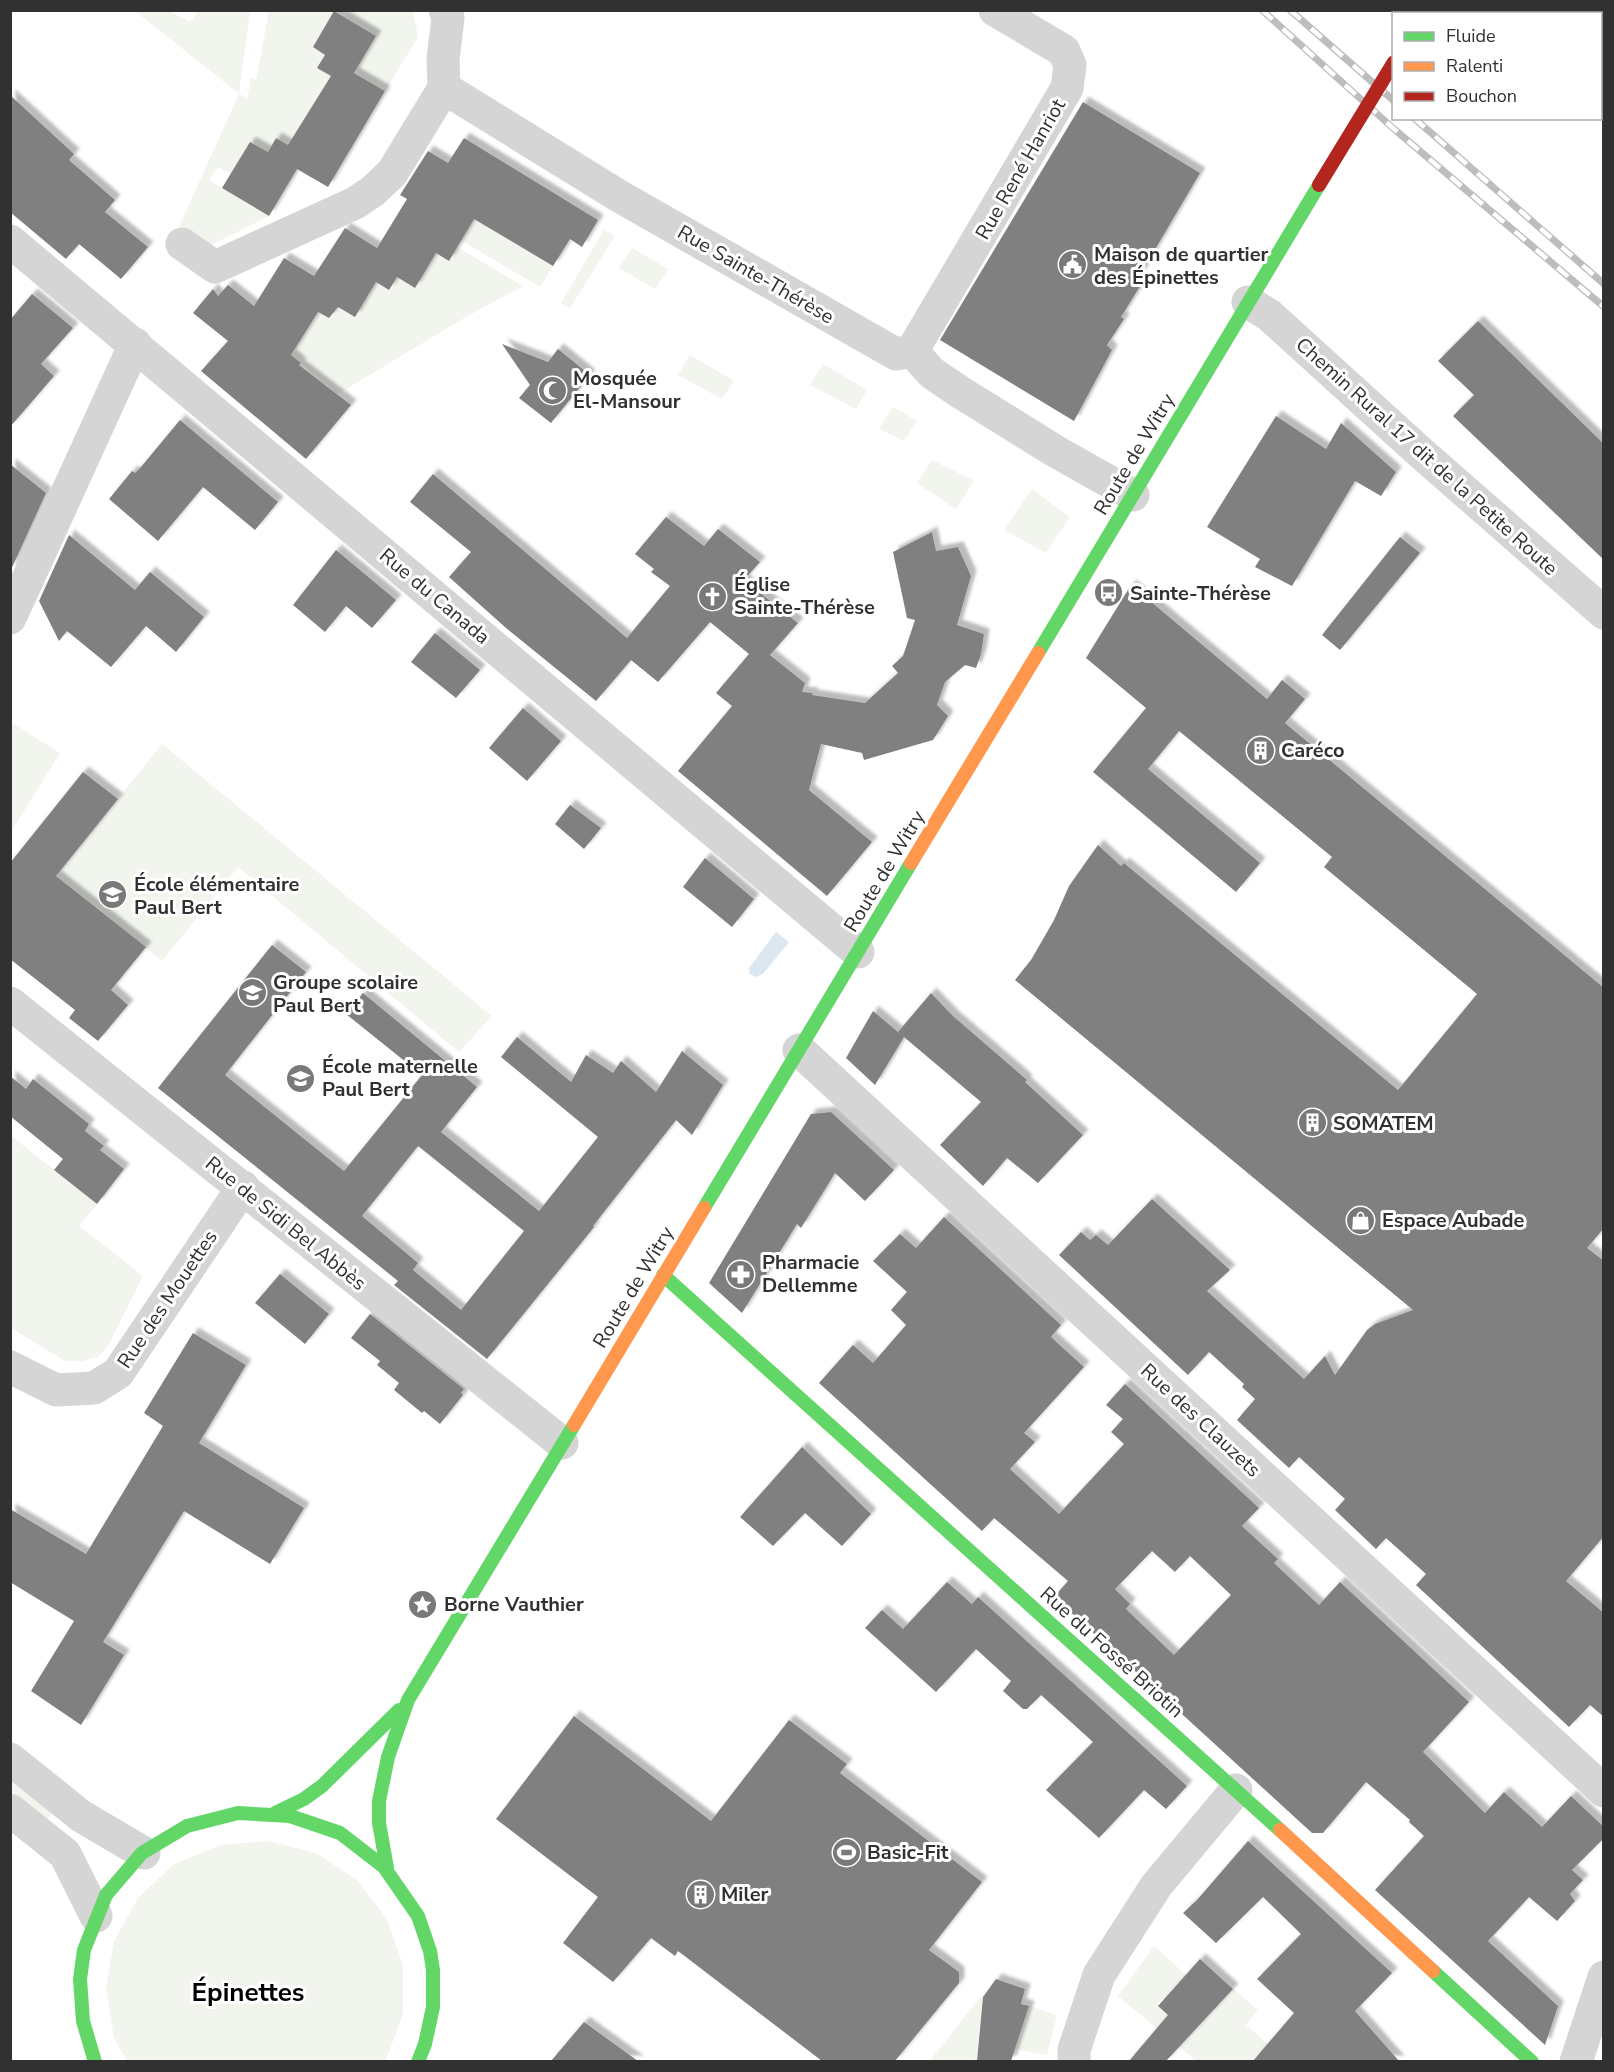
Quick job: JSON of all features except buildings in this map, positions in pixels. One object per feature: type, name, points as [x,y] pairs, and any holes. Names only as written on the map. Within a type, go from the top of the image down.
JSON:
[{"type":"main road","name":"Route de Witry","points":[[387,1868],[378,1819],[380,1787],[385,1761],[408,1700],[1392,65]]},
{"type":"main road","name":"Rue du Fossé Briotin","points":[[663,1275],[1236,1790],[1532,2061]]},
{"type":"main road","name":"Route de Witry","points":[[275,1813],[304,1799],[322,1786],[408,1700]]},
{"type":"main road","points":[[96,2061],[84,2029],[80,1987],[83,1957],[96,1916],[117,1880],[144,1853],[164,1838],[203,1820],[242,1813],[275,1813],[312,1820],[332,1828],[365,1849],[387,1868],[411,1901],[422,1924],[430,1950],[434,1995],[431,2022],[422,2058]]},
{"type":"street","name":"Rue René Hanriot","points":[[912,351],[1067,88],[1070,65],[1064,51],[995,10]]},
{"type":"street","points":[[182,244],[215,267],[355,203],[373,191],[392,173],[444,88],[443,59],[449,13]]},
{"type":"street","name":"Rue Sainte-Thérèse","points":[[444,88],[619,196],[896,354],[912,351]]},
{"type":"street","name":"Rue du Canada","points":[[10,241],[858,952]]},
{"type":"street","name":"Chemin Rural 17 dit de la Petite Route","points":[[1248,302],[1269,315],[1604,613]]},
{"type":"street","points":[[12,611],[135,344]]},
{"type":"street","points":[[912,351],[932,373],[960,392],[1055,451],[1133,495]]},
{"type":"street","name":"Rue de Sidi Bel Abbès","points":[[10,1003],[562,1443]]},
{"type":"street","name":"Rue des Clauzets","points":[[799,1050],[1604,1791]]},
{"type":"street","name":"Rue des Mouettes","points":[[10,1367],[56,1390],[94,1388],[118,1372],[243,1187]]},
{"type":"street","points":[[10,1759],[81,1816],[144,1853]]},
{"type":"street","points":[[1074,2061],[1074,2050],[1099,1975],[1156,1886],[1236,1790]]},
{"type":"street","points":[[10,1810],[65,1854],[96,1916]]},
{"type":"street","points":[[1576,2061],[1604,1977]]},
{"type":"shaded area","points":[[135,11],[170,11],[190,22],[198,11],[250,11],[239,93],[247,100],[251,78],[256,80],[269,11],[335,11],[313,47],[325,55],[318,68],[331,76],[288,146],[276,138],[268,152],[250,142],[231,174],[218,167],[209,180],[269,216],[207,247],[179,227],[239,94]]},
{"type":"shaded area","points":[[348,11],[413,11],[418,37],[385,91],[354,72],[376,37],[345,17]]},
{"type":"shaded area","points":[[434,186],[493,230],[516,244],[547,246],[540,259],[553,266],[540,287],[442,229]]},
{"type":"shaded area","points":[[604,230],[615,236],[570,308],[561,303]]},
{"type":"shaded area","points":[[457,247],[523,286],[466,317],[338,394],[291,355],[318,312],[329,318],[338,307],[355,317],[376,282],[397,277],[415,287],[436,253],[449,260]]},
{"type":"shaded area","points":[[632,248],[668,269],[655,289],[619,268]]},
{"type":"shaded area","points":[[690,355],[734,381],[722,399],[678,375]]},
{"type":"shaded area","points":[[823,364],[867,390],[856,409],[810,385]]},
{"type":"shaded area","points":[[893,407],[917,421],[904,441],[879,429]]},
{"type":"shaded area","points":[[932,460],[974,481],[956,509],[917,483]]},
{"type":"shaded area","points":[[1032,489],[1070,517],[1046,553],[1004,530]]},
{"type":"shaded area","points":[[11,722],[60,753],[11,832]]},
{"type":"shaded area","points":[[162,744],[492,1016],[459,1052],[238,867],[162,961],[56,876]]},
{"type":"shaded area","points":[[776,932],[789,942],[763,974],[755,977],[750,974],[749,968]]},
{"type":"shaded area","points":[[10,1135],[97,1204],[79,1226],[143,1276],[108,1346],[99,1356],[83,1361],[65,1361],[11,1328]]},
{"type":"shaded area","points":[[10,1774],[55,1810],[47,1819],[11,1790]]},
{"type":"shaded area","points":[[268,1841],[316,1853],[357,1880],[387,1919],[403,1965],[403,2014],[386,2060],[127,2061],[114,2038],[106,1989],[114,1941],[138,1898],[174,1864],[220,1845]]},
{"type":"shaded area","points":[[1154,1946],[1186,1975],[1157,2004],[1191,2035],[1233,1989],[1258,2010],[1246,2025],[1268,2044],[1253,2061],[1196,2061],[1118,1996]]},
{"type":"shaded area","points":[[983,1994],[977,2060],[929,2062]]},
{"type":"shaded area","points":[[1029,2006],[1057,2015],[1047,2055],[1015,2049]]},
{"type":"railway","points":[[1262,10],[1394,129],[1604,307]]},
{"type":"railway","points":[[1290,10],[1392,99]]},
{"type":"railway","points":[[1416,120],[1604,284]]},
{"type":"traffic: fast","points":[[1038,653],[1319,185]]},
{"type":"traffic: fast","points":[[704,1208],[911,863]]},
{"type":"traffic: fast","points":[[663,1275],[1280,1830]]},
{"type":"traffic: fast","points":[[387,1868],[379,1823],[379,1801],[388,1757],[408,1700],[574,1425]]},
{"type":"traffic: fast","points":[[275,1813],[304,1799],[322,1786],[399,1710]]},
{"type":"traffic: fast","points":[[95,2062],[83,2021],[80,1979],[84,1950],[106,1895],[142,1853],[187,1826],[238,1813],[290,1816],[340,1833],[384,1867],[418,1916],[430,1951],[433,1970],[433,2007],[425,2044],[418,2062]]},
{"type":"traffic: fast","points":[[1433,1971],[1532,2062]]},
{"type":"traffic: slow","points":[[911,863],[1038,653]]},
{"type":"traffic: slow","points":[[574,1425],[704,1208]]},
{"type":"traffic: slow","points":[[1280,1830],[1433,1971]]},
{"type":"traffic: jam","points":[[1319,185],[1392,65]]},
{"type":"place","name":"Maison de quartier des Épinettes","points":[[1073,265]]},
{"type":"place","name":"Mosquée El-Mansour","points":[[552,390]]},
{"type":"place","name":"Sainte-Thérèse","points":[[1109,593]]},
{"type":"place","name":"Église Sainte-Thérèse","points":[[713,596]]},
{"type":"place","name":"Caréco","points":[[1260,750]]},
{"type":"place","name":"École élémentaire Paul Bert","points":[[113,895]]},
{"type":"place","name":"Groupe scolaire Paul Bert","points":[[252,993]]},
{"type":"place","name":"École maternelle Paul Bert","points":[[301,1078]]},
{"type":"place","name":"SOMATEM","points":[[1312,1123]]},
{"type":"place","name":"Espace Aubade","points":[[1361,1220]]},
{"type":"place","name":"Pharmacie Dellemme","points":[[741,1274]]},
{"type":"place","name":"Borne Vauthier","points":[[423,1604]]},
{"type":"place","name":"Basic-Fit","points":[[846,1852]]},
{"type":"place","name":"Miler","points":[[700,1894]]},
{"type":"district","name":"Épinettes","points":[[248,1992]]}]
